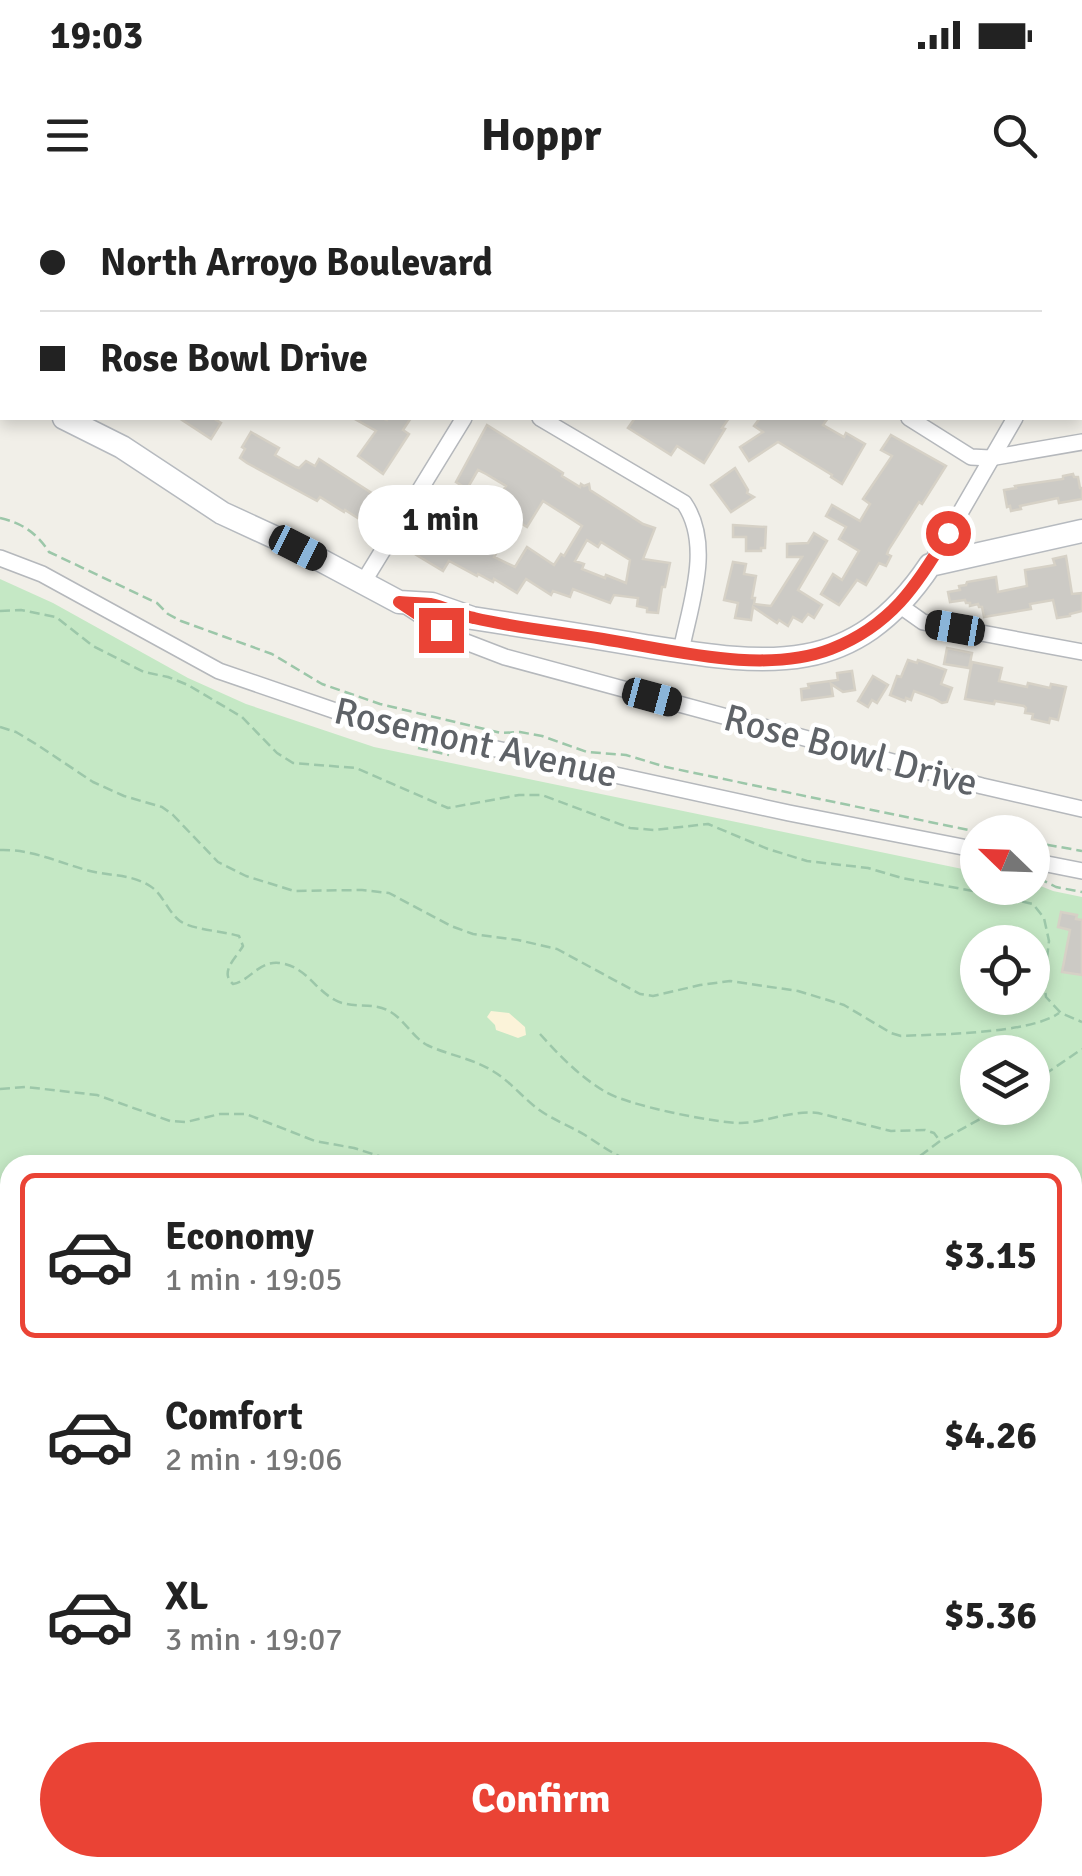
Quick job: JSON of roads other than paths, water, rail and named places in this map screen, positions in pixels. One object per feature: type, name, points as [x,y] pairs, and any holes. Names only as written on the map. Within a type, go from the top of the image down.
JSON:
[{"type":"street","points":[[68,420],[122,447],[222,513],[364,581],[399,602],[432,604],[472,618],[681,651],[734,659],[783,660],[828,651],[861,635],[899,606],[930,565],[1014,420]]},
{"type":"street","points":[[364,581],[463,420]]},
{"type":"street","points":[[543,420],[684,503],[694,518],[697,571],[681,651]]},
{"type":"street","points":[[911,420],[970,457],[990,458],[1082,442]]},
{"type":"street","points":[[930,565],[1082,531]]},
{"type":"street","name":"Rosemont Avenue","points":[[0,558],[42,574],[219,670],[359,719],[960,846]]},
{"type":"street","name":"Rose Bowl Drive","points":[[399,602],[453,638],[505,657],[982,786],[1082,809]]},
{"type":"street","points":[[899,606],[923,622],[1082,652]]},
{"type":"street","points":[[1050,865],[1082,871]]}]
